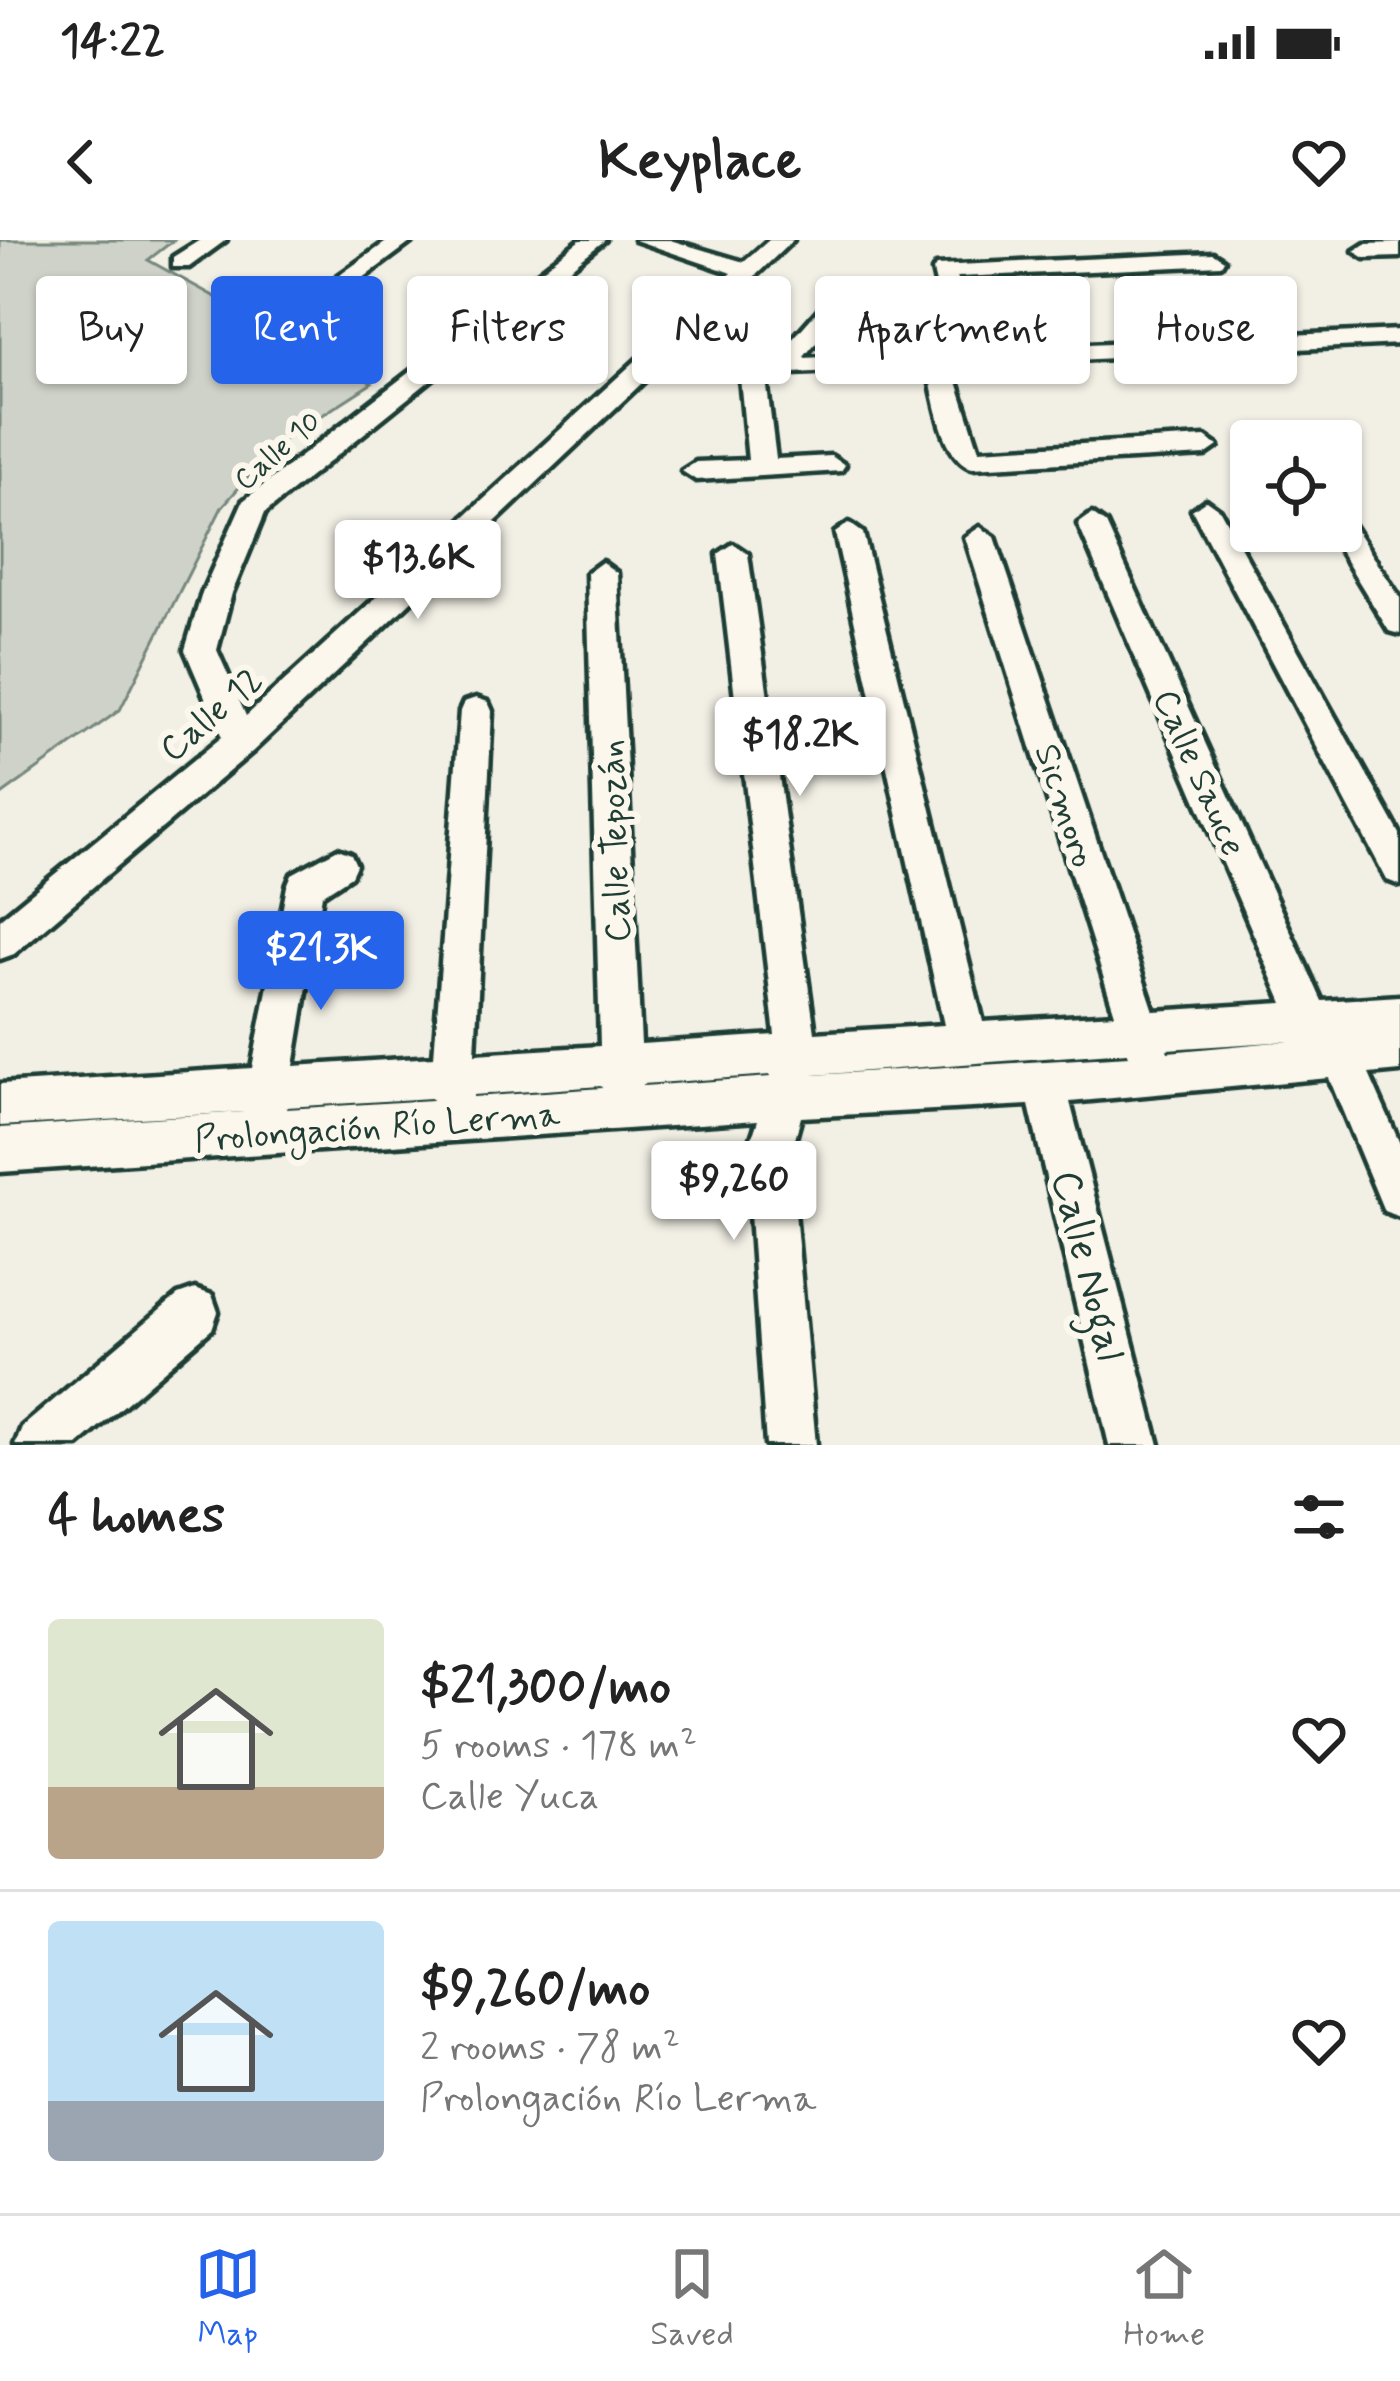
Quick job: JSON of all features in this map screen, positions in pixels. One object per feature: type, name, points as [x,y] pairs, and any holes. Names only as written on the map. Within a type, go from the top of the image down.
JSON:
[{"type":"street","points":[[181,262],[215,240]]},
{"type":"street","points":[[353,276],[403,240]]},
{"type":"street","name":"Calle 10","points":[[241,741],[201,650],[217,593],[254,508],[594,240]]},
{"type":"street","points":[[646,240],[749,271]]},
{"type":"street","name":"Calle 12","points":[[0,942],[241,741],[782,240]]},
{"type":"street","points":[[1365,251],[1400,250]]},
{"type":"street","points":[[945,276],[944,271],[1213,260]]},
{"type":"street","points":[[791,348],[815,324]]},
{"type":"street","points":[[1090,351],[1400,337]]},
{"type":"street","points":[[754,384],[764,468]]},
{"type":"street","points":[[946,384],[965,452],[972,459],[1205,446]]},
{"type":"street","points":[[696,471],[831,465]]},
{"type":"street","points":[[1206,510],[1400,869]]},
{"type":"street","name":"Calle Sauce","points":[[1092,524],[1310,1019],[1340,1055],[1400,1195]]},
{"type":"street","points":[[849,533],[968,1043]]},
{"type":"street","name":"Sicmoro","points":[[980,536],[1154,1073]]},
{"type":"street","points":[[1355,552],[1400,623]]},
{"type":"street","points":[[733,554],[798,1054],[768,1156],[790,1445]]},
{"type":"street","name":"Calle Tepozán","points":[[602,573],[621,1108]]},
{"type":"street","points":[[451,1120],[476,711]]},
{"type":"street","points":[[262,1132],[304,886],[338,865]]},
{"type":"street","name":"Prolongación Río Lerma","points":[[0,1105],[1400,1015]]},
{"type":"street","name":"Prolongación Río Lerma","points":[[0,1150],[1045,1084],[1400,1051]]},
{"type":"street","name":"Calle Nogal","points":[[1045,1084],[1134,1445]]},
{"type":"street","points":[[40,1445],[195,1312]]},
{"type":"shaded area","points":[[0,240],[174,240],[148,260],[177,276],[36,276],[36,384],[187,384],[187,281],[211,295],[211,384],[370,384],[276,445],[222,507],[120,710],[0,796]]}]
